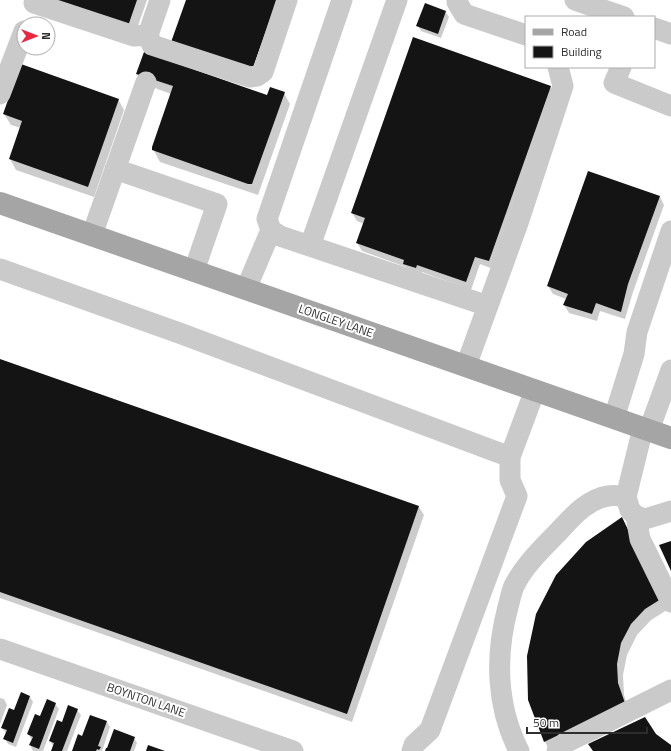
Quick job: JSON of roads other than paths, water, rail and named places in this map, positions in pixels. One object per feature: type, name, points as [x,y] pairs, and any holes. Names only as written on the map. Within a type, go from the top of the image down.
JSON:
[{"type":"main road","name":"LONGLEY LANE","points":[[0,203],[671,438]]},
{"type":"street","points":[[160,0],[148,35],[152,44],[250,77],[257,76],[263,72],[287,0]]},
{"type":"street","points":[[342,0],[267,219],[271,230],[280,236],[488,306]]},
{"type":"street","points":[[310,246],[397,0]]},
{"type":"street","points":[[457,0],[464,14],[525,35]]},
{"type":"street","points":[[29,16],[35,1],[134,36],[148,35]]},
{"type":"street","points":[[574,6],[619,16]]},
{"type":"street","points":[[0,94],[16,52]]},
{"type":"street","points":[[466,366],[518,223],[563,86],[558,68]]},
{"type":"street","points":[[620,68],[614,83],[671,106]]},
{"type":"street","points":[[92,235],[146,82]]},
{"type":"street","points":[[115,169],[217,204],[194,271]]},
{"type":"street","points":[[246,289],[271,230]]},
{"type":"street","points":[[614,418],[634,354],[637,332],[671,231]]},
{"type":"street","points":[[0,269],[182,334],[510,456]]},
{"type":"street","points":[[671,370],[646,429],[626,496],[630,510],[636,516],[645,519],[671,511]]},
{"type":"street","points":[[412,751],[414,746],[430,730],[517,496],[510,480],[510,456],[535,390]]},
{"type":"street","points":[[519,751],[504,712],[499,661],[504,622],[514,587],[523,570],[536,554],[578,512],[599,498],[626,496]]},
{"type":"street","points":[[636,516],[640,539],[671,602]]},
{"type":"street","name":"BOYNTON LANE","points":[[0,648],[265,746],[293,751]]},
{"type":"street","points":[[557,751],[565,743],[671,690]]}]
